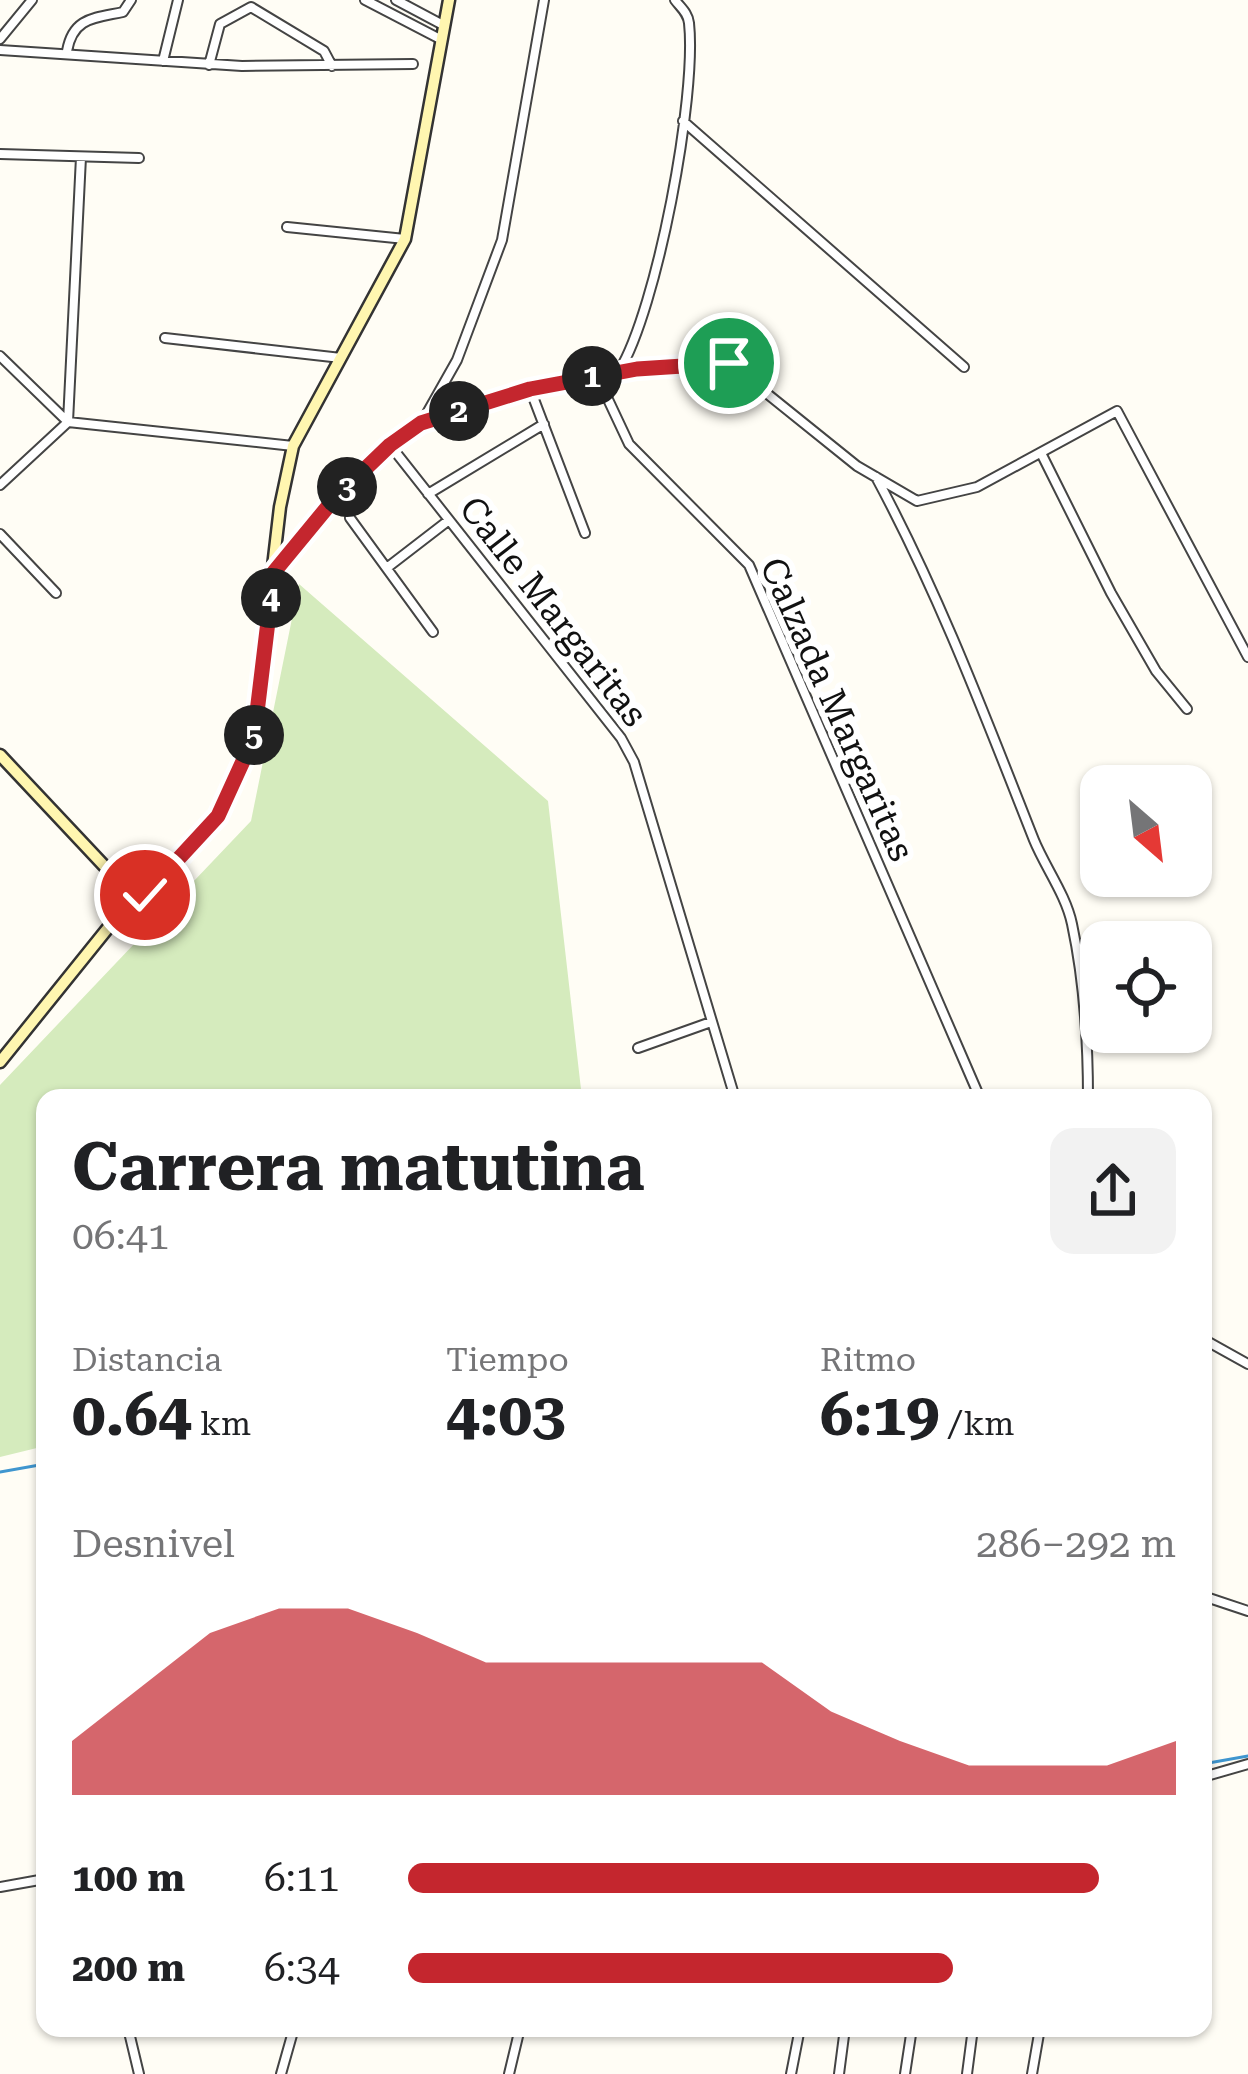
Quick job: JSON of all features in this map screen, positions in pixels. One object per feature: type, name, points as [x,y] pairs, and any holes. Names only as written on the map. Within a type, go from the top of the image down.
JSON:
[{"type":"street","points":[[0,39],[32,0]]},
{"type":"street","points":[[67,51],[70,36],[85,20],[123,12],[130,0]]},
{"type":"street","points":[[163,61],[178,0]]},
{"type":"street","points":[[365,0],[444,33]]},
{"type":"street","points":[[389,12],[395,0],[444,33]]},
{"type":"street","points":[[0,1062],[120,913],[145,895],[218,816],[254,737],[293,446],[307,411],[343,358],[405,239],[449,0]]},
{"type":"street","points":[[421,423],[458,360],[502,240],[544,0]]},
{"type":"street","points":[[619,372],[639,327],[653,274],[682,120],[689,17],[675,0]]},
{"type":"street","points":[[209,65],[220,24],[251,7],[324,50],[332,67]]},
{"type":"street","points":[[0,50],[67,51],[209,65],[413,64]]},
{"type":"street","points":[[682,120],[964,367]]},
{"type":"street","points":[[0,154],[139,158]]},
{"type":"street","points":[[0,485],[68,422],[81,157]]},
{"type":"street","points":[[287,227],[405,239]]},
{"type":"street","points":[[165,338],[343,358]]},
{"type":"street","points":[[0,356],[68,422],[293,446]]},
{"type":"street","points":[[274,572],[335,498],[390,445],[421,423],[530,389],[708,360],[729,363],[916,501],[977,488],[1117,411],[1248,657]]},
{"type":"street","name":"Calzada Margaritas","points":[[597,376],[629,444],[749,565],[976,1089]]},
{"type":"street","points":[[530,389],[586,533]]},
{"type":"street","points":[[428,494],[544,424]]},
{"type":"street","name":"Calle Margaritas","points":[[390,445],[634,762],[732,1089]]},
{"type":"street","points":[[1041,453],[1111,593],[1156,671],[1187,709]]},
{"type":"street","points":[[875,475],[972,677],[1035,842],[1072,920],[1087,1089]]},
{"type":"street","points":[[350,518],[433,632]]},
{"type":"street","points":[[388,567],[449,520]]},
{"type":"street","points":[[0,535],[56,593]]},
{"type":"street","points":[[0,755],[109,871],[120,913]]},
{"type":"street","points":[[109,871],[138,877],[145,895]]},
{"type":"street","points":[[638,1048],[711,1022]]},
{"type":"street","points":[[1212,1344],[1248,1364]]},
{"type":"street","points":[[1212,1599],[1248,1611]]},
{"type":"street","points":[[1212,1774],[1248,1764]]},
{"type":"street","points":[[0,1887],[36,1881]]},
{"type":"street","points":[[130,2037],[139,2074]]},
{"type":"street","points":[[281,2074],[291,2037]]},
{"type":"street","points":[[509,2074],[518,2037]]},
{"type":"street","points":[[791,2074],[798,2037]]},
{"type":"street","points":[[839,2074],[844,2037]]},
{"type":"street","points":[[905,2074],[911,2037]]},
{"type":"street","points":[[968,2074],[972,2037]]},
{"type":"street","points":[[1032,2074],[1045,2037]]},
{"type":"green space","points":[[299,584],[548,801],[581,1089],[36,1089],[36,1448],[0,1457],[0,1085],[251,821]]},
{"type":"waterway","points":[[0,1472],[36,1466]]},
{"type":"waterway","points":[[1212,1762],[1248,1756]]},
{"type":"route","points":[[145,895],[218,816],[254,737],[274,572],[335,498],[390,445],[421,423],[530,389],[637,369],[708,360],[729,363]]}]
